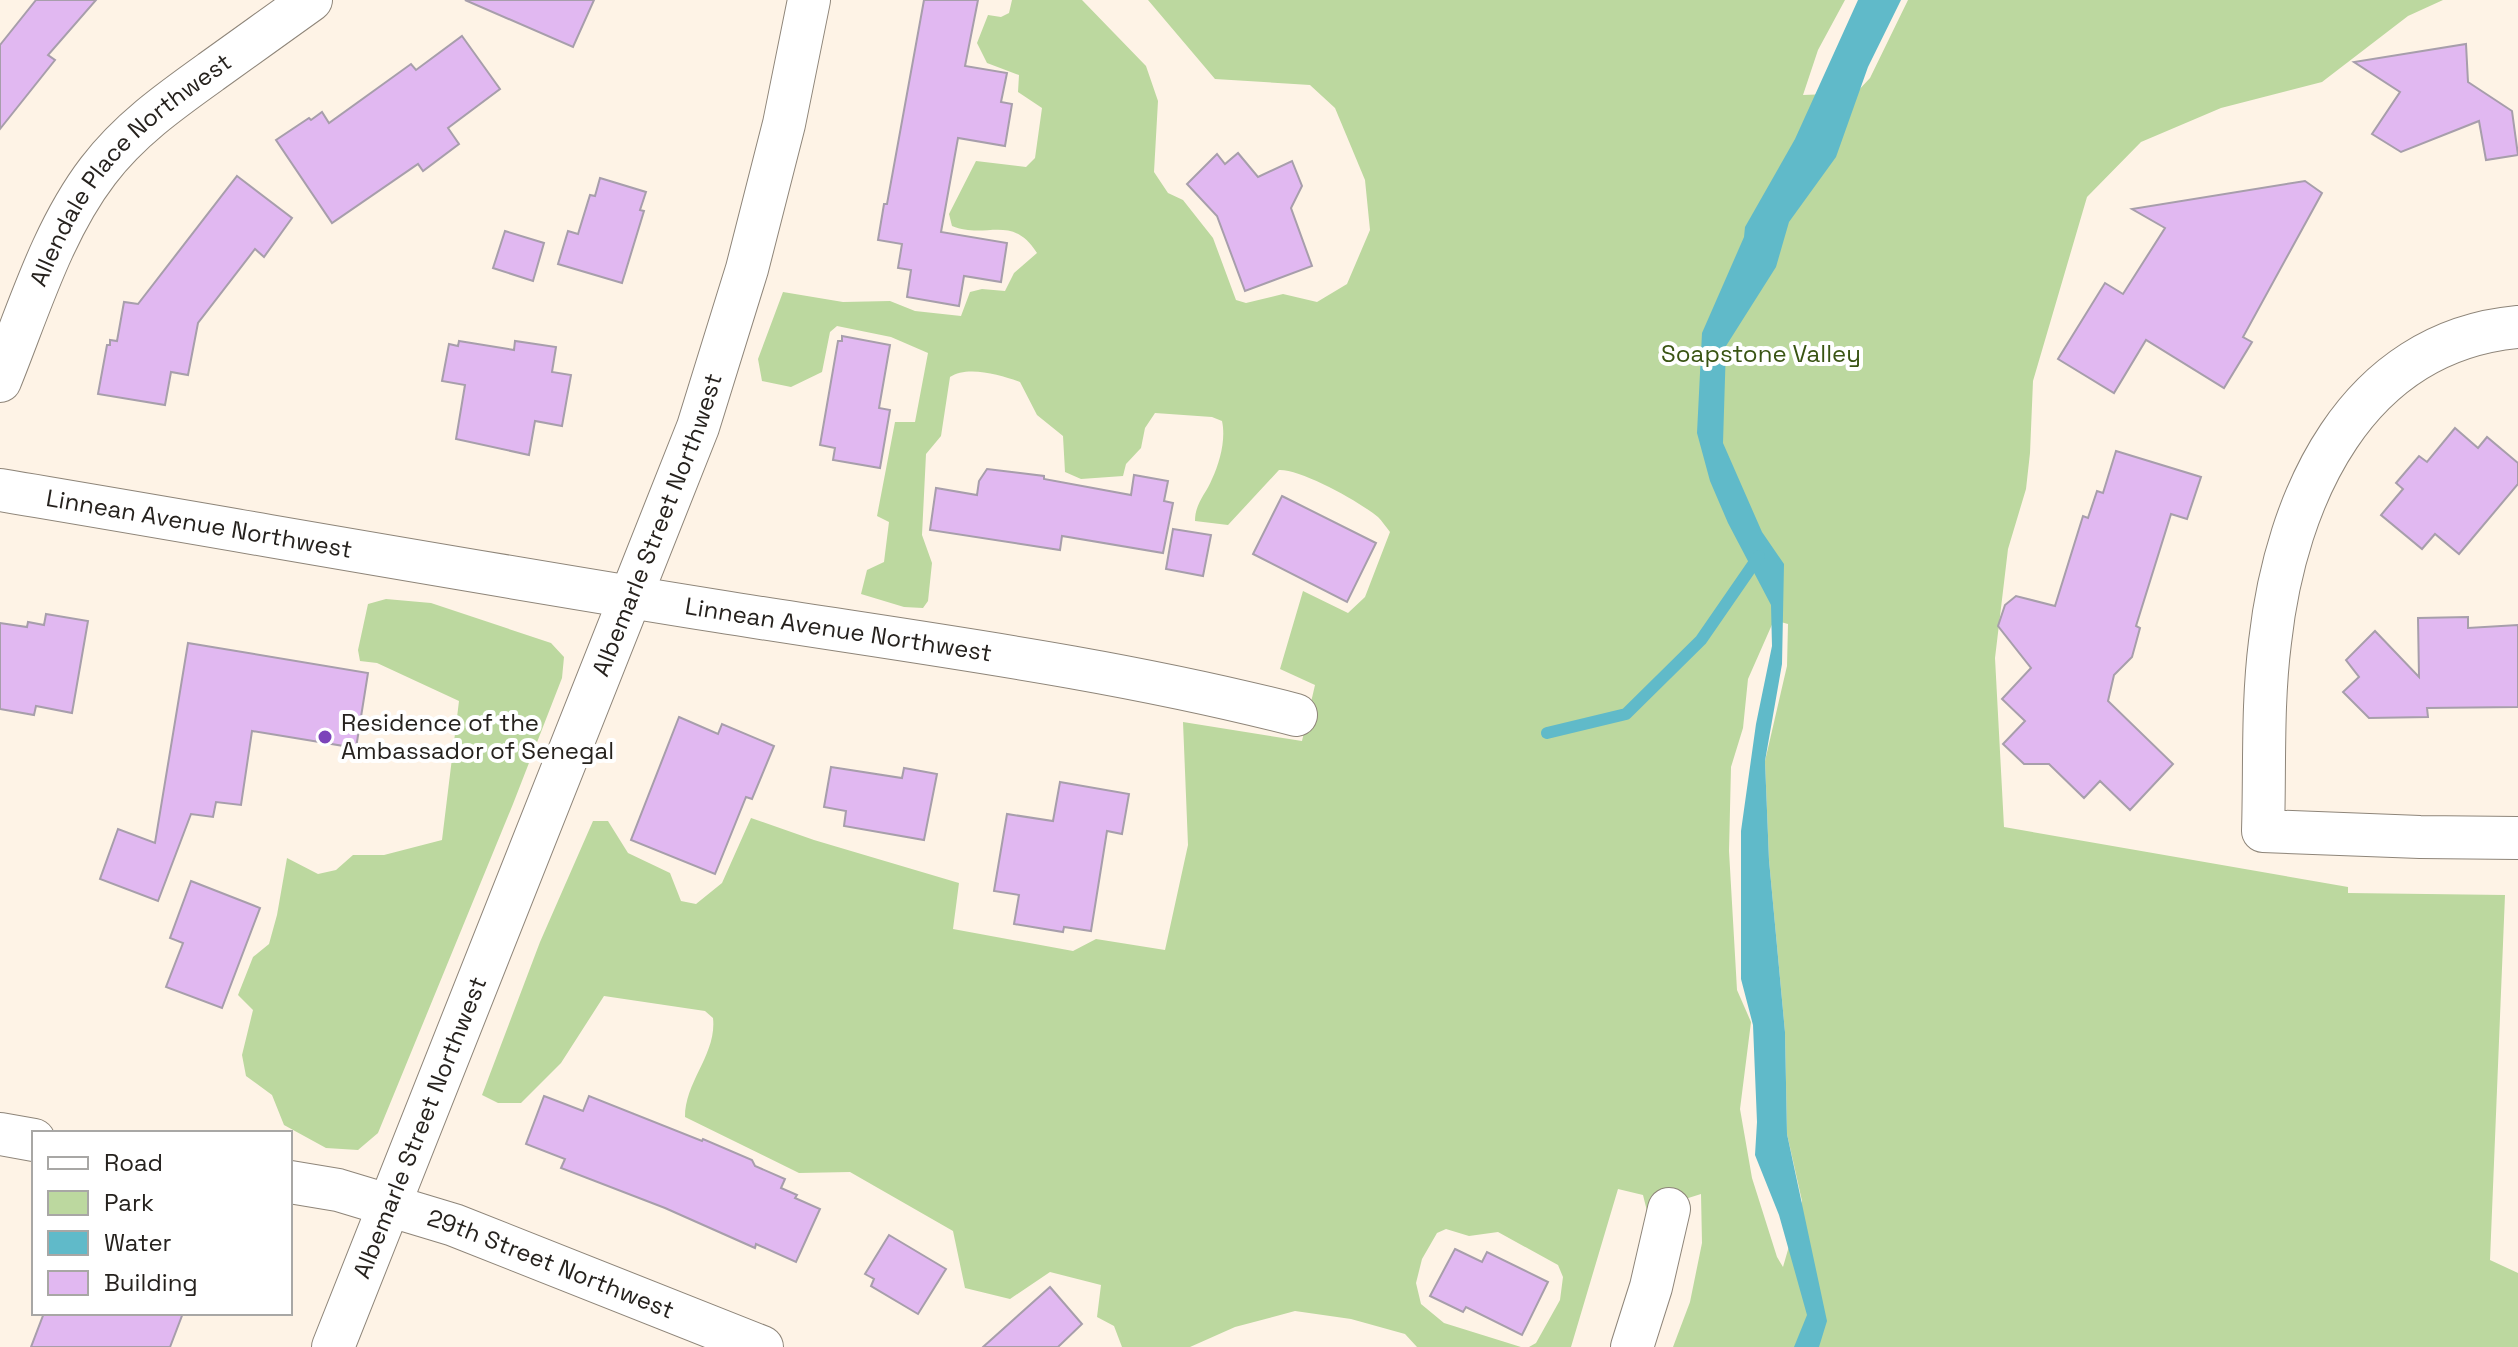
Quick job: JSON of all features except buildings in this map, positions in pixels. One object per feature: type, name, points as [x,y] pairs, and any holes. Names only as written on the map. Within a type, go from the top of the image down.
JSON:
[{"type":"street","name":"Allendale Place Northwest","points":[[0,381],[66,222],[109,158],[158,110],[311,0]]},
{"type":"street","name":"Albemarle Street Northwest","points":[[333,1347],[698,427],[724,348],[784,124],[809,0]]},
{"type":"street","points":[[2518,327],[2493,329],[2451,343],[2403,370],[2360,405],[2326,454],[2296,525],[2273,621],[2266,682],[2263,831],[2518,838]]},
{"type":"street","name":"Linnean Avenue Northwest","points":[[0,490],[631,598],[1083,670],[1222,696],[1296,715]]},
{"type":"street","points":[[0,1134],[32,1140]]},
{"type":"street","name":"29th Street Northwest","points":[[292,1182],[338,1190],[454,1225],[762,1347]]},
{"type":"street","points":[[1632,1347],[1651,1287],[1669,1209]]},
{"type":"green space","name":"Soapstone Valley","points":[[1012,0],[1082,0],[1146,66],[1158,101],[1154,172],[1168,193],[1183,200],[1213,238],[1236,300],[1246,303],[1283,294],[1317,302],[1347,284],[1370,230],[1365,180],[1335,108],[1310,85],[1215,79],[1148,0],[1845,0],[1818,50],[1803,95],[1856,93],[1870,78],[1908,0],[2443,0],[2408,16],[2322,82],[2221,108],[2141,142],[2087,197],[2033,381],[2026,489],[2008,549],[1995,658],[2004,827],[2348,887],[2348,893],[2505,895],[2490,1260],[2518,1273],[2518,1347],[1673,1347],[1690,1302],[1702,1243],[1701,1194],[1647,1211],[1643,1195],[1618,1189],[1571,1347],[1529,1347],[1536,1343],[1560,1300],[1563,1277],[1558,1265],[1498,1232],[1469,1236],[1446,1229],[1437,1233],[1422,1259],[1416,1283],[1421,1304],[1444,1323],[1521,1347],[1417,1347],[1405,1334],[1351,1319],[1295,1311],[1235,1327],[1190,1347],[1122,1347],[1114,1326],[1097,1317],[1101,1285],[1050,1272],[1010,1299],[965,1288],[953,1231],[850,1172],[799,1173],[685,1117],[690,1091],[706,1056],[713,1031],[713,1018],[705,1011],[604,996],[561,1063],[521,1103],[498,1103],[482,1095],[540,942],[593,821],[608,821],[628,853],[670,873],[681,901],[696,904],[722,883],[751,818],[959,883],[953,929],[1073,951],[1096,939],[1165,950],[1188,845],[1183,722],[1302,741],[1315,685],[1280,669],[1303,591],[1348,613],[1365,597],[1390,532],[1378,517],[1345,495],[1315,480],[1279,470],[1228,525],[1195,521],[1199,504],[1220,458],[1222,421],[1212,417],[1155,413],[1145,428],[1141,448],[1126,464],[1123,476],[1081,479],[1065,472],[1063,436],[1037,415],[1020,382],[975,371],[957,373],[950,377],[941,436],[926,454],[922,535],[932,563],[928,601],[923,608],[904,607],[861,594],[867,570],[884,562],[889,522],[877,516],[895,422],[915,422],[928,353],[891,337],[837,326],[830,332],[822,372],[791,387],[762,381],[758,359],[783,292],[843,302],[890,301],[915,311],[961,316],[970,292],[982,289],[1005,291],[1014,273],[1037,253],[1018,234],[998,230],[964,230],[952,226],[949,214],[976,161],[1026,167],[1035,158],[1042,108],[1018,92],[1019,75],[987,63],[977,43],[988,15],[1001,17],[1009,13]],"holes":[[[1774,620],[1788,624],[1787,666],[1765,761],[1769,860],[1785,1032],[1787,1134],[1802,1201],[1783,1267],[1752,1178],[1740,1109],[1751,1022],[1737,990],[1729,851],[1731,767],[1743,728],[1748,679]]]},
{"type":"green space","points":[[386,599],[431,603],[551,643],[564,657],[562,678],[378,1133],[358,1150],[326,1148],[284,1125],[272,1095],[246,1076],[242,1055],[253,1010],[238,995],[253,957],[269,944],[287,858],[318,874],[336,870],[353,855],[384,855],[442,840],[459,701],[377,663],[360,661],[358,650],[368,604]]},
{"type":"water","points":[[1858,0],[1901,0],[1868,67],[1836,157],[1789,222],[1776,267],[1726,346],[1723,443],[1762,532],[1784,564],[1782,664],[1765,761],[1769,860],[1785,1032],[1787,1134],[1827,1321],[1819,1347],[1794,1347],[1807,1315],[1779,1215],[1755,1155],[1757,1122],[1753,1025],[1741,979],[1741,831],[1756,724],[1772,646],[1771,605],[1728,523],[1710,481],[1697,433],[1702,333],[1744,237],[1745,227],[1795,139]]},
{"type":"waterway","points":[[1547,733],[1626,714],[1701,640],[1759,556]]},
{"type":"place","name":"Residence of the Ambassador of Senegal","points":[[325,737]]}]
